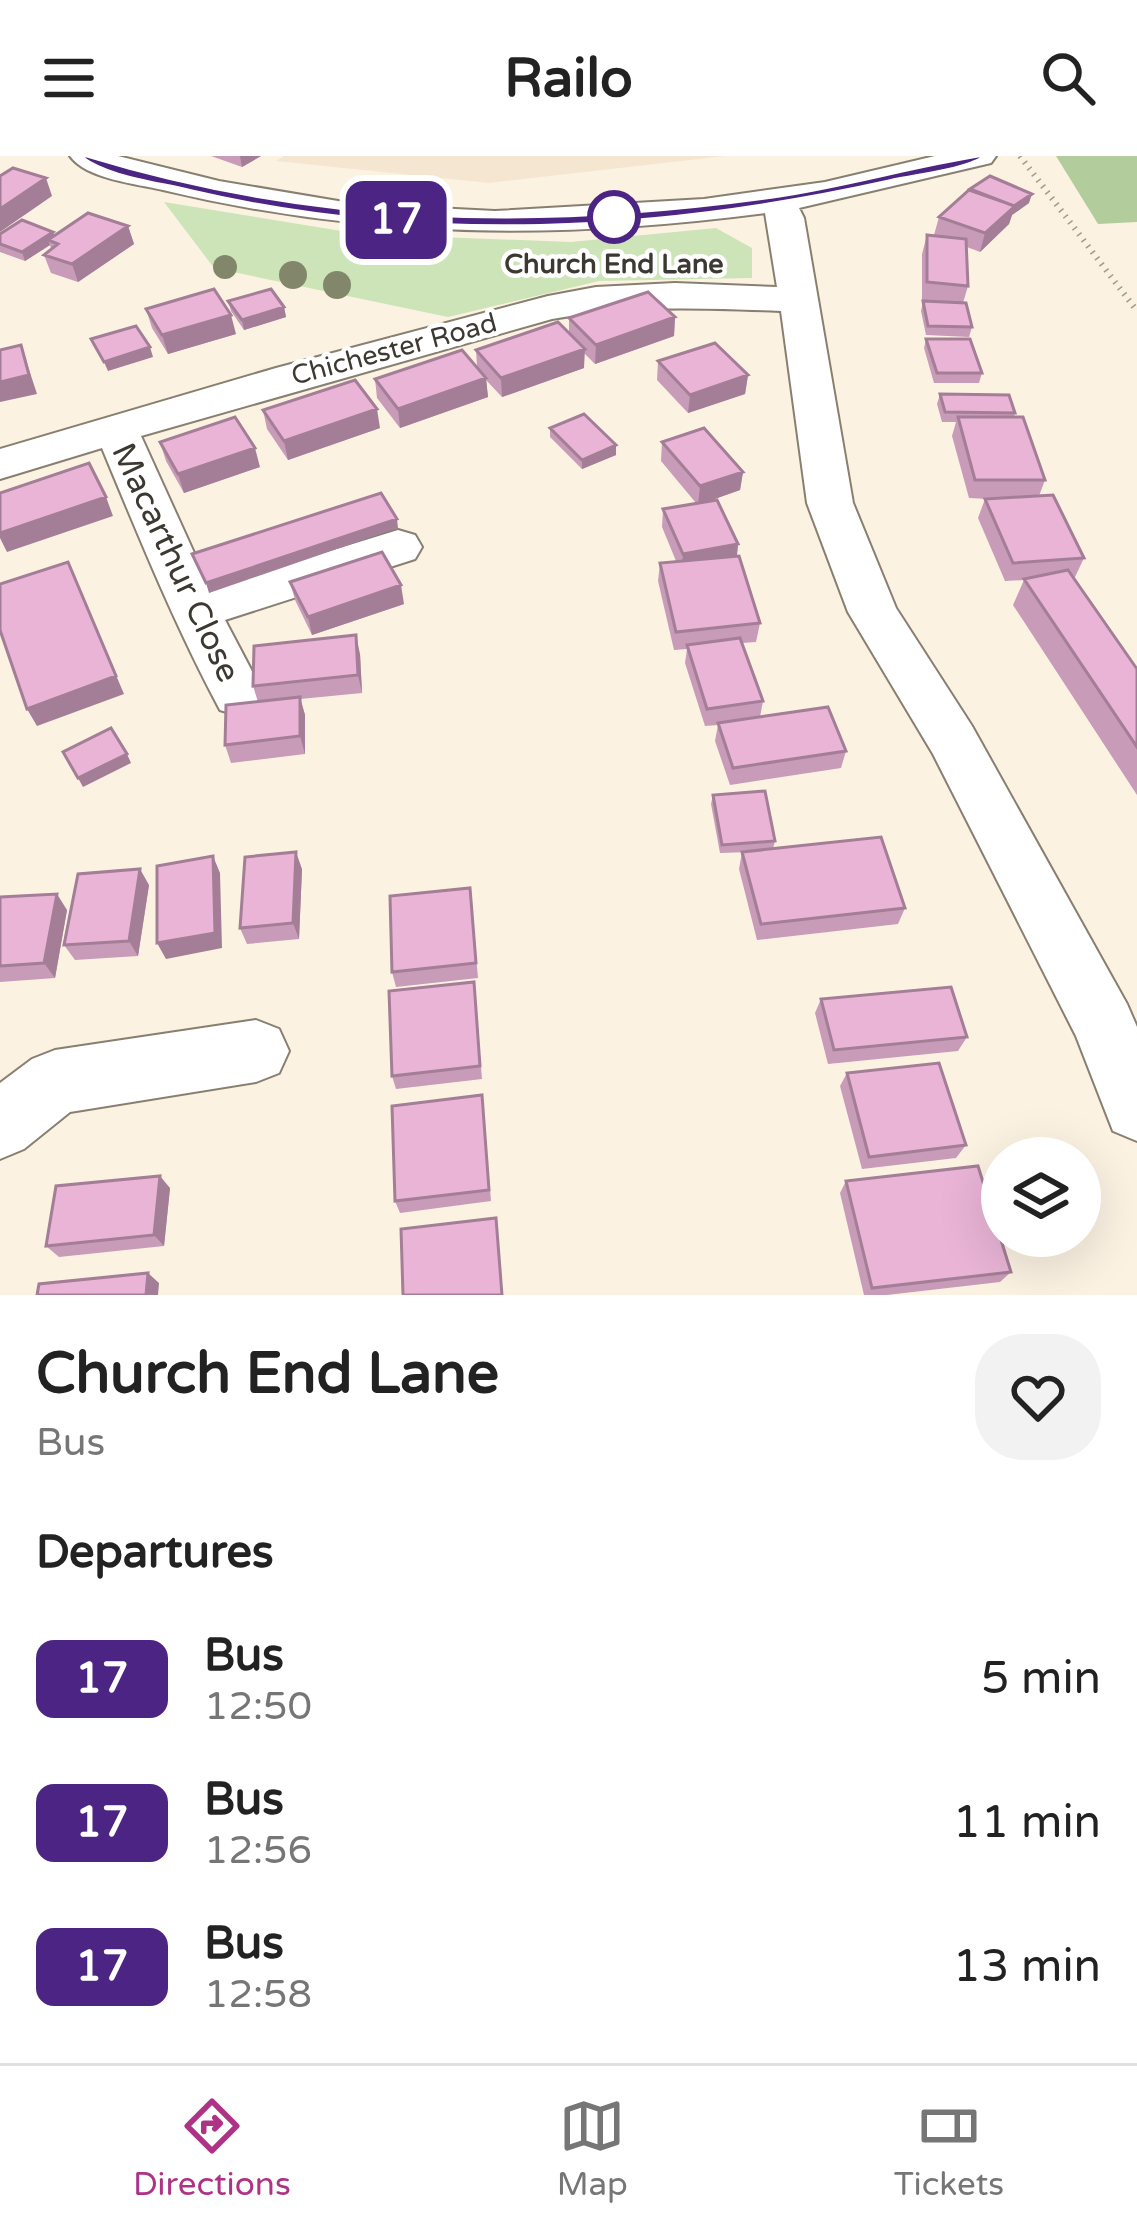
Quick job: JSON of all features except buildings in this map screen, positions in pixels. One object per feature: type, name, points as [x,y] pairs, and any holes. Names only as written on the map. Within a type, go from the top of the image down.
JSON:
[{"type":"street","points":[[112,160],[262,202],[392,220],[511,223],[777,201],[979,156]]},
{"type":"street","points":[[777,201],[786,218],[830,503],[874,612],[953,741],[1104,1025],[1137,1108]]},
{"type":"street","name":"Chichester Road","points":[[0,464],[564,305],[675,295],[797,300]]},
{"type":"street","name":"Macarthur Close","points":[[115,428],[238,696]]},
{"type":"street","points":[[195,610],[398,547]]},
{"type":"street","points":[[0,1125],[56,1082],[256,1051]]},
{"type":"path","points":[[1020,156],[1137,311]]},
{"type":"shaded area","points":[[284,156],[725,156],[489,183],[276,161]]},
{"type":"green space","points":[[1056,156],[1137,156],[1137,222],[1098,224]]},
{"type":"green space","points":[[164,202],[360,234],[571,242],[716,228],[752,248],[752,278],[599,281],[448,317],[214,268]]},
{"type":"bus line","name":"17","points":[[87,156],[114,168],[262,202],[392,220],[511,223],[777,201],[978,156]]},
{"type":"place","name":"Church End Lane","points":[[614,217]]}]
